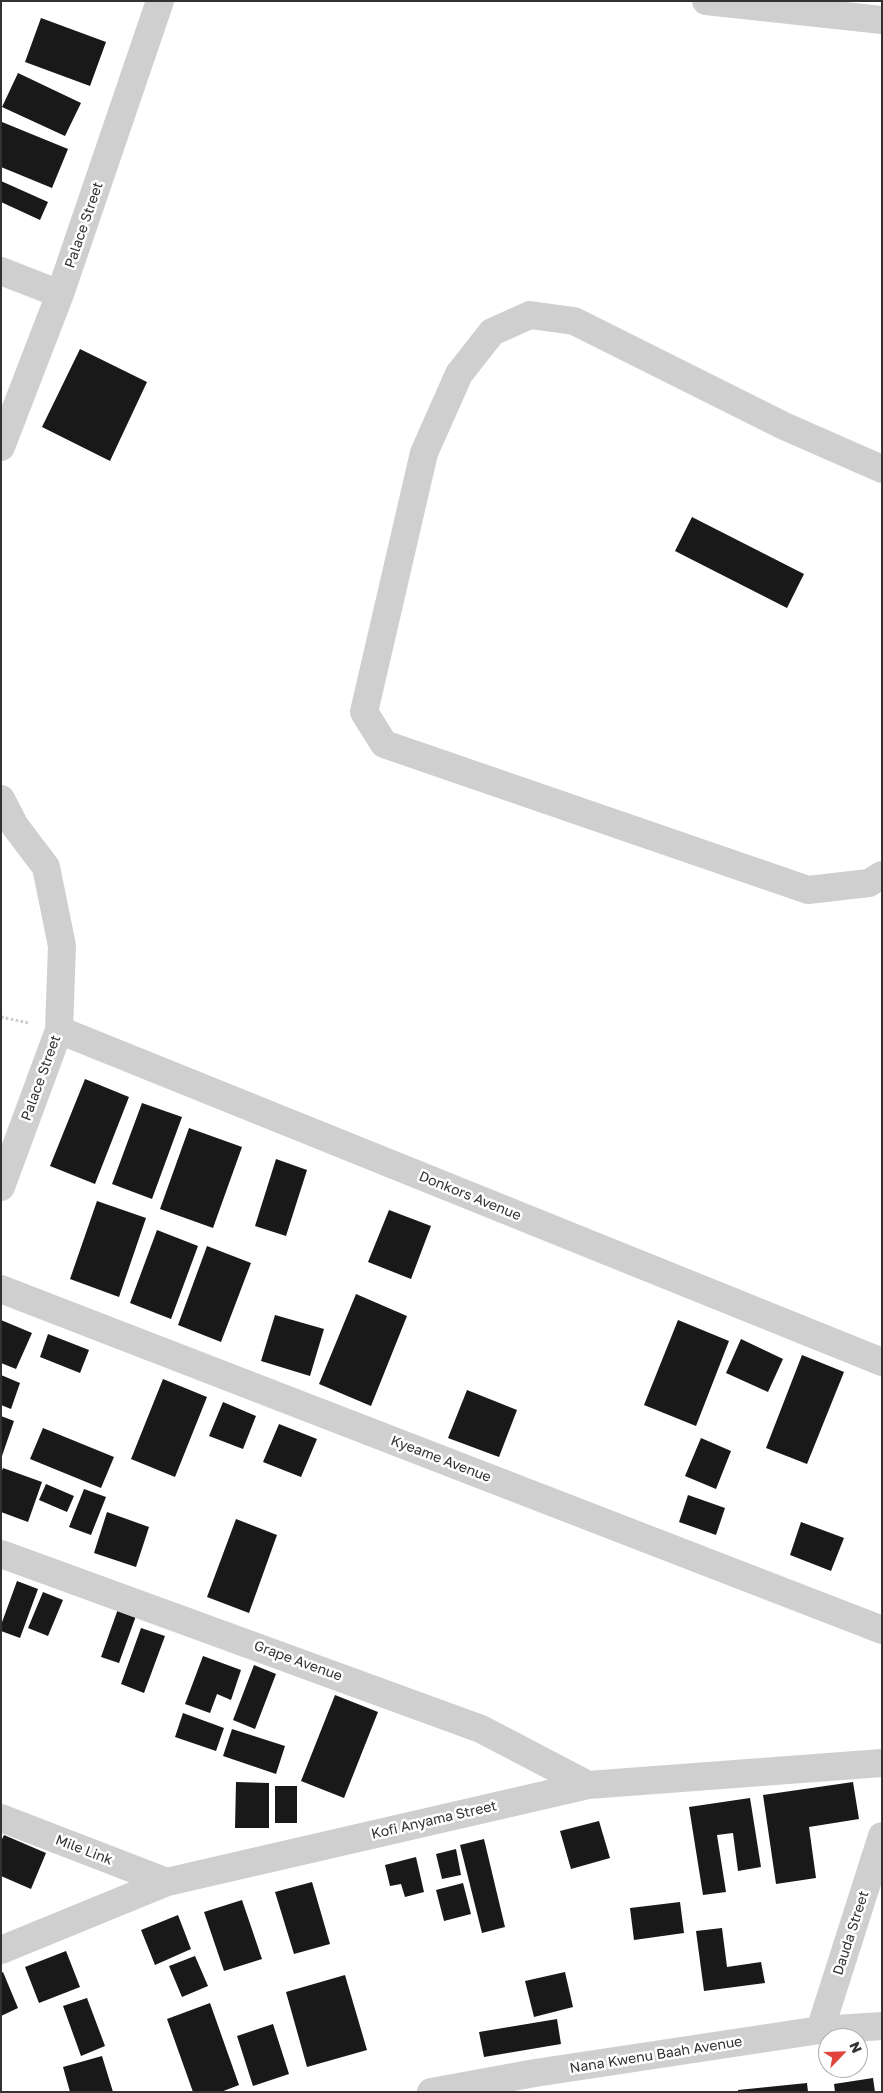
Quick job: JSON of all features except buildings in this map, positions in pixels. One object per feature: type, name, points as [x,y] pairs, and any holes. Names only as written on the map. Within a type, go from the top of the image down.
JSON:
[{"type":"street","name":"Palace Street","points":[[1,447],[60,294],[160,1]]},
{"type":"street","points":[[706,1],[882,20]]},
{"type":"street","points":[[1,271],[60,294]]},
{"type":"street","points":[[882,470],[784,426],[574,322],[530,315],[492,332],[458,374],[424,453],[364,712],[384,744],[808,890],[869,883],[882,875]]},
{"type":"street","name":"Palace Street","points":[[1,799],[16,826],[46,867],[62,946],[59,1030],[1,1188]]},
{"type":"street","name":"Donkors Avenue","points":[[59,1030],[882,1362]]},
{"type":"street","name":"Kyeame Avenue","points":[[1,1289],[882,1630]]},
{"type":"street","name":"Grape Avenue","points":[[1,1554],[481,1728],[588,1785]]},
{"type":"street","name":"Kofi Anyama Street","points":[[1,1950],[167,1882],[588,1785],[882,1763]]},
{"type":"street","name":"Mile Link","points":[[1,1818],[167,1882]]},
{"type":"street","name":"Dauda Street","points":[[821,2028],[882,1836]]},
{"type":"street","name":"Nana Kwenu Baah Avenue","points":[[851,2028],[882,2026]]},
{"type":"street","name":"Nana Kwenu Baah Avenue","points":[[432,2092],[818,2030]]}]
